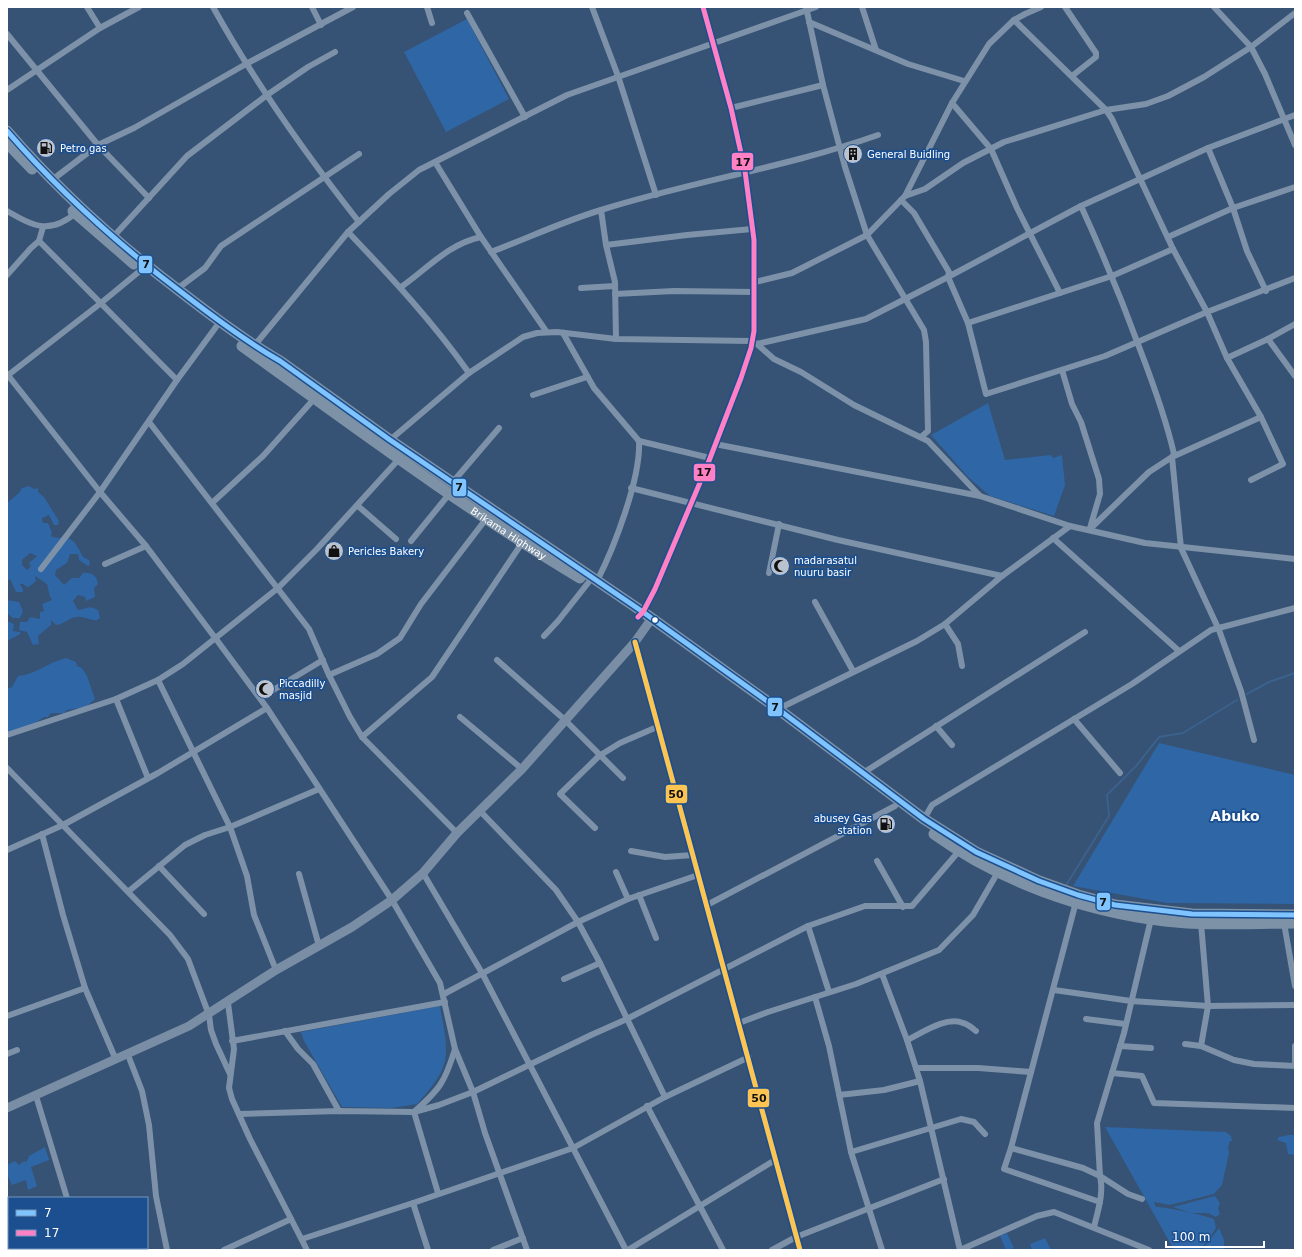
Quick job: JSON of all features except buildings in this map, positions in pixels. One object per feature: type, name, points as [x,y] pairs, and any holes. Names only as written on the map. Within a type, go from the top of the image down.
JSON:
[{"type":"highway","name":"Brikama Highway","points":[[7,131],[78,211],[113,237],[177,290],[254,346],[314,399],[399,459],[451,488],[593,582],[778,709],[924,819],[976,852],[1017,872],[1078,895],[1115,905],[1192,914],[1295,915]]},
{"type":"highway","name":"Brikama Highway","points":[[7,143],[141,270],[216,327],[277,365],[390,440],[451,488],[486,519],[522,543],[593,582]]},
{"type":"highway","name":"Brikama Highway","points":[[645,618],[895,806],[959,851],[998,872],[1030,886],[1105,911],[1151,919],[1201,923],[1289,923]]},
{"type":"street","points":[[87,7],[100,28]]},
{"type":"street","points":[[7,90],[100,28],[139,7]]},
{"type":"street","points":[[212,7],[246,64],[267,95],[325,178],[359,222]]},
{"type":"street","points":[[312,7],[321,25]]},
{"type":"street","points":[[52,180],[98,145],[134,128],[246,64],[321,25],[336,15],[354,7]]},
{"type":"street","points":[[427,7],[432,23]]},
{"type":"street","points":[[601,7],[593,8],[618,76],[656,195]]},
{"type":"street","points":[[7,1108],[176,1033],[228,1003],[276,970],[319,946],[392,900],[423,873],[457,833],[481,812],[522,769],[635,642],[655,589],[692,504],[754,343],[755,282],[752,229],[745,171],[731,108],[703,7]]},
{"type":"street","points":[[254,346],[348,232],[389,194],[419,170],[567,95],[618,76],[660,63],[806,9],[816,7]]},
{"type":"street","points":[[862,7],[876,50]]},
{"type":"street","points":[[755,282],[792,274],[867,235],[903,198],[964,81],[989,44],[1014,20],[1024,14],[1042,7]]},
{"type":"street","points":[[1065,7],[1096,53],[1096,57],[1072,76]]},
{"type":"street","points":[[1214,7],[1251,47],[1265,74],[1295,145]]},
{"type":"street","points":[[806,9],[823,85],[845,167],[867,235],[922,327],[926,342],[928,431],[931,444]]},
{"type":"street","points":[[467,13],[525,117]]},
{"type":"street","points":[[903,198],[925,189],[963,163],[991,149],[1053,126],[1106,110],[1146,104],[1168,96],[1204,77],[1251,47],[1295,13]]},
{"type":"street","points":[[1014,20],[1106,110],[1119,131],[1168,237],[1207,312],[1227,358],[1262,417],[1284,464],[1251,480]]},
{"type":"street","points":[[809,22],[908,64],[964,81]]},
{"type":"street","points":[[7,34],[98,145],[149,198]]},
{"type":"street","points":[[113,237],[187,156],[267,95],[308,67],[335,52]]},
{"type":"street","points":[[731,108],[823,85]]},
{"type":"street","points":[[952,103],[991,149],[1030,234],[1060,293]]},
{"type":"street","points":[[390,440],[469,373],[522,337],[546,331],[616,338],[754,343],[866,319],[1081,206],[1208,148],[1295,115]]},
{"type":"street","points":[[491,252],[601,210],[745,171],[772,166],[840,148],[878,136]]},
{"type":"street","points":[[1208,148],[1233,208],[1246,251],[1266,290]]},
{"type":"street","points":[[177,290],[205,268],[221,246],[359,154]]},
{"type":"street","points":[[436,162],[481,237],[546,331]]},
{"type":"street","points":[[1168,237],[1233,208],[1295,187]]},
{"type":"street","points":[[903,198],[914,213],[949,272],[948,277],[968,323],[986,394],[1105,356],[1207,312],[1295,278]]},
{"type":"street","points":[[1081,206],[1112,276],[1159,400],[1174,454],[1172,458],[1181,548],[1219,630],[1241,691],[1254,740]]},
{"type":"street","points":[[601,210],[606,245],[613,270],[615,286],[616,338]]},
{"type":"street","points":[[7,211],[28,223],[43,227],[58,224],[78,211]]},
{"type":"street","points":[[7,275],[31,248],[40,241],[43,227]]},
{"type":"street","points":[[606,245],[645,239],[752,229]]},
{"type":"street","points":[[348,232],[401,288],[447,341],[469,373]]},
{"type":"street","points":[[401,288],[418,276],[434,260],[468,240],[481,237]]},
{"type":"street","points":[[40,241],[177,380]]},
{"type":"street","points":[[968,323],[1112,276],[1174,248]]},
{"type":"street","points":[[141,270],[102,304],[7,375],[100,492],[146,546],[260,698],[392,900],[440,983],[444,994],[444,1002],[455,1049],[473,1092],[527,1250]]},
{"type":"street","points":[[581,288],[615,286]]},
{"type":"street","points":[[615,294],[674,291],[755,292]]},
{"type":"street","points":[[1227,358],[1268,339],[1295,324]]},
{"type":"street","points":[[41,569],[100,492],[150,422],[177,380],[216,327]]},
{"type":"street","points":[[563,333],[587,377],[612,412],[639,441],[710,458]]},
{"type":"street","points":[[1268,339],[1295,376]]},
{"type":"street","points":[[754,343],[774,359],[801,372],[854,405],[921,437],[931,444],[980,496]]},
{"type":"street","points":[[1062,370],[1072,404],[1081,422],[1099,478],[1100,494],[1090,529]]},
{"type":"street","points":[[533,395],[587,377]]},
{"type":"street","points":[[212,503],[263,456],[314,399]]},
{"type":"street","points":[[1090,529],[1149,472],[1172,458],[1262,417]]},
{"type":"street","points":[[150,422],[309,629],[329,675],[362,737],[457,833]]},
{"type":"street","points":[[411,541],[499,428]]},
{"type":"street","points":[[921,437],[928,431]]},
{"type":"street","points":[[544,636],[593,582],[611,552],[631,488],[639,449],[639,441]]},
{"type":"street","points":[[715,444],[980,496],[1070,526],[1090,529],[1145,543],[1295,559]]},
{"type":"street","points":[[7,735],[116,699],[158,680],[216,639],[278,588],[358,506],[399,459]]},
{"type":"street","points":[[631,488],[838,540],[1002,576]]},
{"type":"street","points":[[358,506],[396,539]]},
{"type":"street","points":[[329,675],[377,654],[400,638],[421,604],[486,519]]},
{"type":"street","points":[[769,573],[779,524]]},
{"type":"street","points":[[778,709],[917,641],[945,624],[1002,576],[1070,526]]},
{"type":"street","points":[[1053,538],[1179,651]]},
{"type":"street","points":[[362,737],[432,677],[522,543]]},
{"type":"street","points":[[105,564],[146,546]]},
{"type":"street","points":[[815,602],[853,671]]},
{"type":"street","points":[[924,819],[932,805],[1132,684],[1211,630],[1219,630],[1295,608]]},
{"type":"street","points":[[945,624],[958,644],[962,666]]},
{"type":"street","points":[[863,773],[1085,632]]},
{"type":"street","points":[[635,642],[723,969],[749,1057],[800,1250]]},
{"type":"street","points":[[260,698],[323,660]]},
{"type":"street","points":[[497,660],[565,720],[599,756],[623,778]]},
{"type":"street","points":[[158,680],[230,827],[247,876],[254,915],[276,970]]},
{"type":"street","points":[[116,699],[148,778]]},
{"type":"street","points":[[7,850],[63,825],[148,778],[267,708]]},
{"type":"street","points":[[460,717],[522,769]]},
{"type":"street","points":[[1074,719],[1120,773]]},
{"type":"street","points":[[936,726],[952,745]]},
{"type":"street","points":[[595,828],[560,794],[599,756],[620,743],[657,727]]},
{"type":"street","points":[[7,768],[129,891],[170,935],[188,959],[209,1014],[211,1030],[216,1044],[230,1074]]},
{"type":"street","points":[[129,891],[185,845],[205,835],[230,827],[319,789]]},
{"type":"street","points":[[707,905],[895,806]]},
{"type":"street","points":[[481,812],[556,890],[578,922],[600,962],[665,1097]]},
{"type":"street","points":[[42,834],[63,915],[85,988],[116,1060]]},
{"type":"street","points":[[631,851],[665,857],[693,855]]},
{"type":"street","points":[[238,1114],[339,1111],[414,1112],[473,1092],[627,1019],[808,926],[865,906],[912,906],[959,851]]},
{"type":"street","points":[[877,861],[903,907]]},
{"type":"street","points":[[159,866],[204,914]]},
{"type":"street","points":[[616,872],[628,899]]},
{"type":"street","points":[[739,1023],[882,974],[939,950],[973,915],[998,872]]},
{"type":"street","points":[[423,873],[482,973],[529,1066],[627,1250],[775,1160]]},
{"type":"street","points":[[299,874],[319,946]]},
{"type":"street","points":[[444,994],[578,922],[639,894],[698,875]]},
{"type":"street","points":[[639,894],[656,938]]},
{"type":"street","points":[[1076,902],[1054,990],[1004,1169],[1100,1202]]},
{"type":"street","points":[[1094,1227],[1100,1202],[1101,1183],[1097,1123],[1120,1046],[1151,919]]},
{"type":"street","points":[[1201,923],[1208,1006],[1201,1046]]},
{"type":"street","points":[[1289,923],[1295,986]]},
{"type":"street","points":[[808,926],[829,992]]},
{"type":"street","points":[[564,979],[600,962]]},
{"type":"street","points":[[882,974],[907,1040],[920,1081],[960,1250],[1037,1216],[1054,1212],[1149,1250]]},
{"type":"street","points":[[7,1016],[85,988]]},
{"type":"street","points":[[1054,990],[1131,1001],[1208,1006],[1295,1005]]},
{"type":"street","points":[[815,997],[829,1046],[851,1152],[882,1250]]},
{"type":"street","points":[[232,1041],[444,1002]]},
{"type":"street","points":[[228,1003],[234,1049],[229,1088],[238,1114],[307,1250]]},
{"type":"street","points":[[1086,1019],[1125,1024]]},
{"type":"street","points":[[907,1040],[934,1027],[950,1022],[963,1022],[976,1030]]},
{"type":"street","points":[[285,1031],[298,1049],[314,1064],[339,1111]]},
{"type":"street","points":[[1185,1044],[1201,1046],[1234,1060],[1254,1064],[1295,1066],[1295,1046]]},
{"type":"street","points":[[1120,1046],[1151,1048]]},
{"type":"street","points":[[414,1112],[436,1092],[447,1074],[455,1049]]},
{"type":"street","points":[[7,1054],[17,1050]]},
{"type":"street","points":[[128,1055],[142,1091],[149,1125],[156,1196],[167,1250]]},
{"type":"street","points":[[302,1239],[413,1203],[438,1193],[500,1174],[573,1148],[646,1106],[749,1057]]},
{"type":"street","points":[[916,1068],[978,1068],[1031,1072]]},
{"type":"street","points":[[1112,1073],[1142,1076],[1154,1103],[1295,1108]]},
{"type":"street","points":[[839,1095],[884,1090],[920,1081]]},
{"type":"street","points":[[36,1096],[67,1197]]},
{"type":"street","points":[[646,1106],[701,1206],[723,1250]]},
{"type":"street","points":[[414,1112],[438,1193]]},
{"type":"street","points":[[851,1152],[961,1119],[967,1119],[979,1126],[985,1134]]},
{"type":"street","points":[[1011,1148],[1083,1168],[1100,1176],[1128,1194],[1142,1199]]},
{"type":"street","points":[[772,1250],[796,1237],[944,1179]]},
{"type":"street","points":[[413,1203],[428,1250]]},
{"type":"street","points":[[224,1250],[291,1218]]},
{"type":"street","points":[[493,1250],[522,1238]]},
{"type":"shaded area","points":[[467,19],[509,99],[446,132],[404,52]]},
{"type":"shaded area","points":[[988,403],[1005,460],[1051,455],[1053,458],[1062,455],[1065,485],[1054,516],[990,496],[968,477],[931,435]]},
{"type":"shaded area","points":[[29,486],[34,489],[38,488],[38,492],[44,497],[59,521],[58,525],[54,525],[49,515],[42,518],[43,523],[48,523],[52,532],[51,536],[70,539],[77,546],[83,557],[89,560],[90,564],[88,566],[79,560],[78,554],[70,554],[67,563],[56,570],[55,575],[64,585],[72,578],[79,578],[83,573],[89,573],[95,576],[98,584],[94,588],[95,597],[86,601],[85,597],[78,595],[73,601],[78,610],[91,607],[98,610],[100,618],[94,620],[77,617],[56,625],[51,620],[51,625],[38,636],[39,644],[33,645],[27,632],[19,630],[20,622],[27,622],[30,617],[40,619],[40,612],[44,611],[42,604],[52,600],[47,584],[35,576],[36,581],[30,586],[27,587],[20,584],[23,592],[16,592],[10,579],[7,581],[7,503],[19,493],[22,488]],"holes":[[[30,553],[37,556],[29,563],[31,566],[27,570],[22,565],[22,560]]]},
{"type":"shaded area","points":[[7,600],[19,602],[23,611],[20,618],[13,618],[7,613]]},
{"type":"shaded area","points":[[7,621],[14,624],[13,631],[20,632],[20,634],[7,641]]},
{"type":"shaded area","points":[[66,658],[76,662],[77,666],[82,668],[87,676],[95,699],[86,707],[67,710],[64,713],[51,713],[48,717],[44,717],[34,724],[7,735],[7,689],[12,687],[18,676],[30,673],[53,662]]},
{"type":"shaded area","points":[[1159,743],[1295,775],[1295,904],[1167,903],[1073,886]]},
{"type":"shaded area","points":[[440,1006],[446,1040],[444,1066],[435,1082],[417,1104],[392,1108],[342,1107],[304,1041],[301,1032]]},
{"type":"shaded area","points":[[1105,1127],[1226,1132],[1231,1136],[1232,1141],[1230,1141],[1228,1147],[1229,1153],[1222,1185],[1214,1194],[1170,1205],[1154,1202],[1156,1207],[1167,1208],[1214,1219],[1216,1228],[1208,1241],[1199,1250],[1174,1250]]},
{"type":"shaded area","points":[[1295,1135],[1295,1155],[1288,1154],[1286,1143],[1277,1140],[1279,1137]]},
{"type":"shaded area","points":[[45,1147],[49,1160],[31,1167],[37,1186],[28,1190],[26,1180],[12,1185],[7,1175],[7,1165],[15,1161],[19,1165],[27,1161],[29,1156]]},
{"type":"shaded area","points":[[1215,1196],[1220,1203],[1218,1208],[1220,1214],[1216,1217],[1208,1213],[1191,1213],[1173,1207]]},
{"type":"shaded area","points":[[1219,1228],[1224,1240],[1224,1250],[1202,1250]]},
{"type":"shaded area","points":[[1007,1233],[1014,1248],[1006,1250],[1000,1236]]},
{"type":"shaded area","points":[[1045,1238],[1051,1250],[1032,1250],[1030,1244]]},
{"type":"waterway","points":[[1247,694],[1269,682],[1295,673]]},
{"type":"waterway","points":[[1065,887],[1109,816],[1107,795],[1136,766],[1159,737],[1183,733],[1237,700]]},
{"type":"transit line","name":"17","points":[[638,617],[643,612],[655,589],[707,466],[741,378],[751,348],[754,331],[754,240],[745,171],[731,108],[703,7]]},
{"type":"transit line","name":"7","points":[[7,131],[48,176],[92,218],[161,277],[208,313],[280,361],[390,440],[643,612],[778,709],[924,819],[976,852],[1039,881],[1078,895],[1115,905],[1192,914],[1295,915]]},
{"type":"transit line","name":"50","points":[[635,642],[800,1250]]},
{"type":"place","name":"Petro gas","points":[[46,148]]},
{"type":"place","name":"General Buidling","points":[[853,154]]},
{"type":"place","name":"Pericles Bakery","points":[[334,551]]},
{"type":"place","name":"madarasatul nuuru basir","points":[[780,566]]},
{"type":"place","name":"Piccadilly masjid","points":[[265,689]]},
{"type":"place","name":"abusey Gas station","points":[[886,824]]},
{"type":"district","name":"Abuko","points":[[1235,816]]}]
